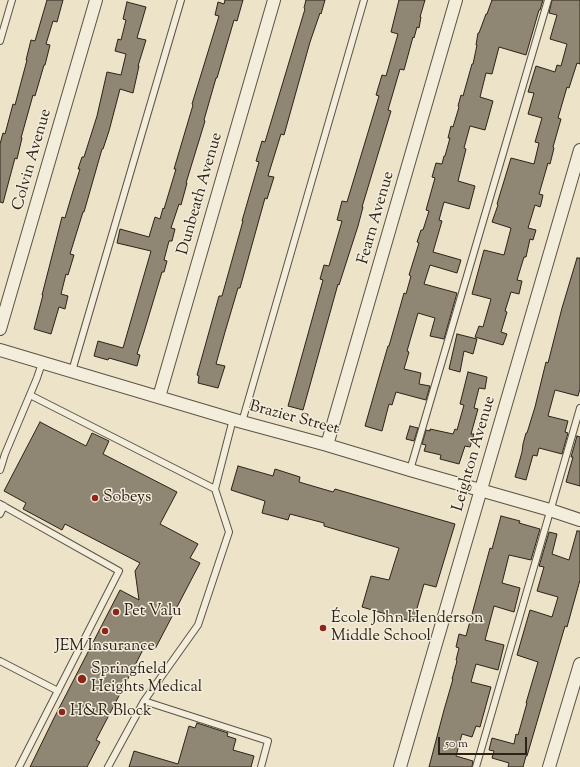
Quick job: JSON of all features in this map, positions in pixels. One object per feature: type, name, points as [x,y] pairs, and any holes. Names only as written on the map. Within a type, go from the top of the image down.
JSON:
[{"type":"street","name":"Colvin Avenue","points":[[0,329],[96,0]]},
{"type":"street","name":"Dunbeath Avenue","points":[[159,397],[274,0]]},
{"type":"street","name":"Fearn Avenue","points":[[327,444],[456,0]]},
{"type":"street","name":"Leighton Avenue","points":[[400,767],[580,150]]},
{"type":"street","name":"Brazier Street","points":[[0,350],[238,420],[327,444],[580,520]]},
{"type":"street","points":[[549,767],[580,664]]},
{"type":"lane","points":[[0,41],[12,0]]},
{"type":"lane","points":[[72,371],[181,0]]},
{"type":"lane","points":[[108,767],[144,702],[198,625],[229,532],[215,489],[238,420],[364,0]]},
{"type":"lane","points":[[410,470],[548,0]]},
{"type":"lane","points":[[0,470],[42,363]]},
{"type":"lane","points":[[30,395],[215,489]]},
{"type":"lane","points":[[476,767],[550,510],[577,430],[580,408]]},
{"type":"lane","points":[[0,514],[2,505],[119,571],[19,767]]},
{"type":"lane","points":[[0,661],[58,691]]},
{"type":"lane","points":[[144,702],[268,741],[261,767]]},
{"type":"building","points":[[47,0],[63,0],[57,22],[53,21],[46,44],[50,45],[45,65],[35,96],[33,95],[21,138],[17,159],[15,158],[3,203],[0,202],[0,144],[3,133],[5,134],[13,104],[15,105],[31,40],[35,41]]},
{"type":"building","points":[[225,0],[243,0],[237,21],[234,20],[216,78],[181,205],[179,204],[171,228],[175,229],[172,241],[169,241],[164,260],[167,261],[164,272],[162,272],[137,354],[140,355],[137,366],[109,358],[108,360],[94,356],[98,341],[123,348],[151,251],[117,243],[120,229],[149,237],[155,217],[160,219],[176,169],[174,169],[193,105],[192,104],[219,16],[215,15],[218,2],[224,4]]},
{"type":"building","points":[[306,0],[325,0],[310,42],[284,135],[281,134],[268,176],[274,177],[267,199],[265,198],[240,288],[238,288],[216,364],[225,366],[218,388],[198,383],[199,376],[197,375],[219,296],[222,296],[259,162],[256,161],[262,141],[265,142],[305,9]]},
{"type":"building","points":[[399,0],[425,0],[420,17],[419,28],[417,27],[414,38],[413,37],[404,70],[400,69],[388,110],[391,111],[362,207],[358,226],[339,285],[338,284],[303,410],[288,406],[323,280],[320,279],[324,265],[329,266],[342,221],[337,220],[342,201],[347,202],[379,96],[376,95],[382,75],[386,76],[398,34],[391,32]]},
{"type":"building","points":[[492,0],[543,0],[526,55],[499,47],[492,74],[486,73],[480,97],[493,101],[485,130],[470,126],[458,181],[475,186],[469,209],[444,202],[439,220],[442,221],[433,252],[461,260],[457,273],[430,265],[424,284],[457,293],[444,339],[430,336],[435,318],[418,313],[407,351],[409,352],[404,369],[421,373],[419,384],[430,386],[426,400],[396,392],[392,405],[389,404],[382,431],[365,426],[404,293],[406,294],[411,276],[409,275],[419,243],[417,242],[421,230],[423,230],[429,211],[426,210],[435,178],[432,177],[436,163],[442,164],[445,156],[450,138],[448,138],[451,126],[453,127],[461,95],[463,96],[473,64],[478,33]]},
{"type":"building","points":[[552,0],[580,0],[580,64],[577,63],[569,88],[567,87],[558,118],[561,119],[550,164],[548,163],[539,194],[543,195],[541,204],[540,207],[535,205],[528,228],[536,230],[533,240],[530,239],[526,257],[524,257],[517,280],[522,281],[519,294],[511,292],[505,311],[507,312],[501,332],[507,334],[503,345],[475,337],[479,326],[483,327],[491,299],[472,294],[484,250],[504,255],[511,228],[492,222],[511,158],[534,164],[539,143],[535,142],[542,118],[528,114],[534,93],[528,92],[536,66],[555,72],[557,65],[561,66],[567,44],[550,39],[557,15],[549,13]]},
{"type":"building","points":[[127,2],[146,7],[137,38],[146,40],[138,66],[133,93],[120,89],[109,131],[102,149],[70,254],[74,255],[68,275],[66,274],[61,294],[68,296],[65,309],[59,307],[51,334],[34,329],[62,217],[65,218],[80,169],[78,169],[82,157],[84,157],[97,116],[107,72],[121,75],[126,54],[115,51],[118,39],[121,40],[126,20],[123,19]]},
{"type":"building","points":[[577,258],[580,258],[580,389],[578,396],[555,390],[548,416],[568,421],[565,432],[568,433],[562,454],[539,448],[537,456],[533,455],[526,480],[515,477],[546,362],[548,363]]},
{"type":"building","points":[[457,334],[477,339],[473,354],[464,351],[460,372],[449,369]]},
{"type":"building","points":[[468,372],[487,377],[485,389],[479,388],[474,408],[478,409],[471,434],[474,434],[470,447],[465,446],[459,464],[440,459],[441,455],[424,451],[426,445],[422,444],[426,430],[430,431],[430,429],[453,434],[455,429],[457,430],[464,405],[460,404]]},
{"type":"building","points":[[40,422],[86,446],[92,433],[109,441],[103,454],[177,492],[160,524],[198,544],[190,558],[200,563],[155,649],[146,644],[96,740],[100,742],[87,767],[30,767],[120,590],[139,600],[135,571],[140,563],[65,524],[62,530],[23,509],[26,503],[4,491]]},
{"type":"building","points":[[410,426],[418,428],[414,441],[406,439]]},
{"type":"building","points":[[577,436],[580,437],[580,486],[566,482]]},
{"type":"building","points":[[238,466],[273,476],[275,469],[300,477],[299,482],[333,492],[335,489],[455,524],[436,587],[424,584],[413,622],[362,607],[371,576],[389,580],[399,548],[324,526],[324,523],[290,514],[288,520],[262,513],[265,501],[231,490]]},
{"type":"building","points":[[501,516],[520,521],[519,523],[540,529],[531,560],[509,555],[502,583],[520,588],[514,612],[494,606],[485,640],[504,645],[498,670],[476,664],[471,682],[491,687],[480,727],[476,726],[472,737],[462,734],[456,756],[473,761],[472,767],[429,767],[453,679],[459,648],[456,647],[459,634],[466,636],[490,548],[492,549]]},
{"type":"building","points":[[577,531],[580,531],[580,580],[567,627],[565,626],[523,767],[508,767],[509,763],[492,758],[494,751],[489,750],[492,738],[514,744],[516,734],[518,735],[538,662],[517,655],[530,610],[552,617],[558,597],[537,591],[544,567],[539,566],[549,532],[557,534],[552,554],[569,560]]},
{"type":"building","points":[[197,723],[228,733],[227,736],[236,739],[233,750],[254,756],[251,767],[129,767],[134,751],[178,764],[189,726],[195,728]]},
{"type":"place","name":"Sobeys","points":[[95,498]]},
{"type":"place","name":"Pet Valu","points":[[116,612]]},
{"type":"place","name":"École John Henderson Middle School","points":[[323,628]]},
{"type":"place","name":"JEM Insurance","points":[[105,631]]},
{"type":"place","name":"Springfield Heights Medical","points":[[82,679]]},
{"type":"place","name":"H&R Block","points":[[62,712]]}]
